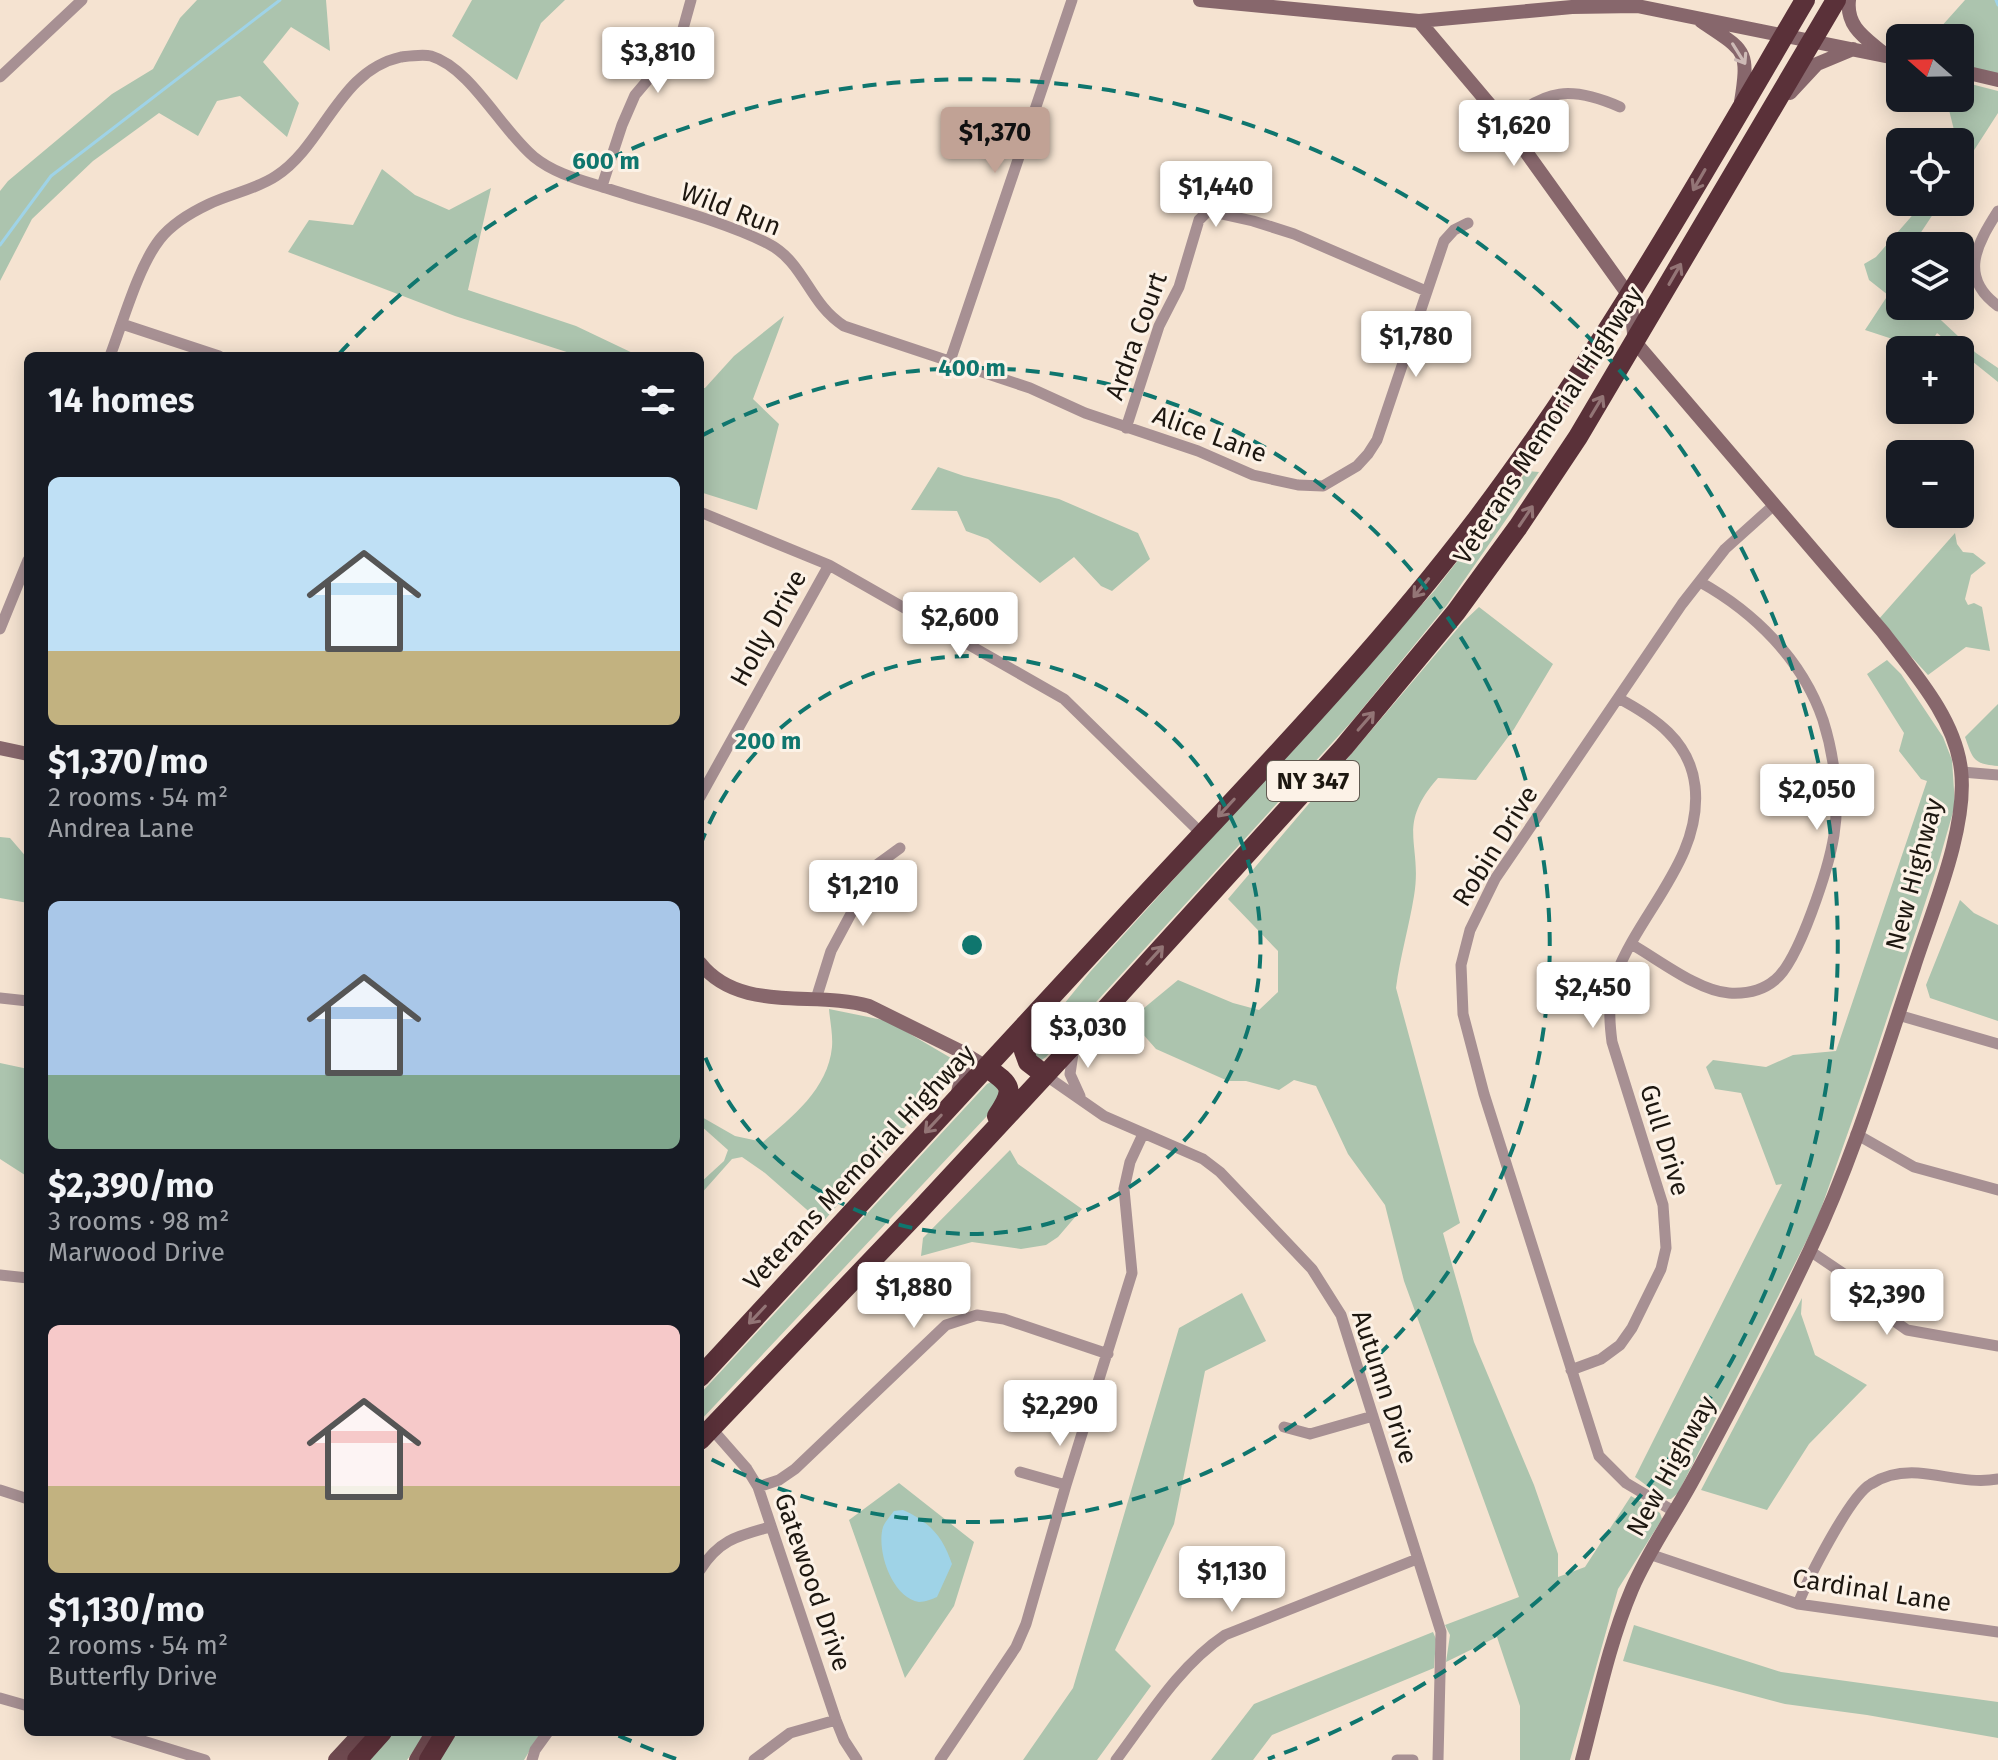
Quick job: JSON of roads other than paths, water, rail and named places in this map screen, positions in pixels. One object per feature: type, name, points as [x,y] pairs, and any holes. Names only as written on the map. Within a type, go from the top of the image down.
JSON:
[{"type":"highway","name":"Veterans Memorial Highway","points":[[704,1373],[1365,656],[1455,547],[1538,435],[1630,297],[1805,0]]},
{"type":"highway","name":"Veterans Memorial Highway","points":[[706,1434],[1074,1044],[1344,747],[1435,639],[1498,556],[1557,469],[1836,0]]},
{"type":"highway","points":[[1045,1075],[1028,1062],[1024,1051],[1056,992]]},
{"type":"highway","points":[[966,1161],[1010,1093],[1005,1081],[986,1067]]},
{"type":"highway","points":[[357,1760],[378,1736]]},
{"type":"highway","points":[[429,1760],[444,1736]]},
{"type":"main road","points":[[336,1760],[358,1736]]},
{"type":"main road","points":[[417,1760],[432,1736]]},
{"type":"street","points":[[0,77],[82,0]]},
{"type":"street","points":[[602,186],[635,95],[681,36],[691,0]]},
{"type":"street","points":[[950,361],[1072,0]]},
{"type":"street","points":[[1200,0],[1419,21],[1637,3],[1669,6],[1694,16],[1886,56]]},
{"type":"street","points":[[1849,0],[1853,27],[1886,52]]},
{"type":"street","points":[[1694,16],[1735,45],[1745,58],[1746,72],[1739,112]]},
{"type":"street","points":[[1419,21],[1506,124],[1630,297],[1635,342]]},
{"type":"street","points":[[1757,134],[1810,69],[1824,60],[1855,49]]},
{"type":"street","name":"Wild Run","points":[[112,352],[148,259],[161,239],[193,213],[274,178],[294,162],[363,74],[382,63],[404,57],[430,56],[461,74],[519,142],[551,168],[766,243],[783,253],[798,268],[828,316],[844,326],[950,361]]},
{"type":"street","points":[[1974,74],[1998,80]]},
{"type":"street","points":[[1506,124],[1537,101],[1563,93],[1588,95],[1620,107]]},
{"type":"street","name":"Ardra Court","points":[[1126,428],[1159,326],[1179,287],[1199,220],[1208,211],[1294,234],[1426,291]]},
{"type":"street","points":[[1998,211],[1980,240],[1974,257],[1974,269],[1982,289],[1998,306]]},
{"type":"street","points":[[1426,291],[1444,241],[1454,230],[1468,223]]},
{"type":"street","name":"Alice Lane","points":[[950,361],[1030,388],[1126,428],[1198,451],[1253,475],[1298,485],[1323,486],[1357,466],[1377,440],[1426,291]]},
{"type":"street","points":[[122,324],[207,352]]},
{"type":"street","name":"New Highway","points":[[1582,1760],[1622,1616],[1649,1554],[1714,1441],[1810,1251],[1845,1170],[1945,874],[1961,803],[1962,772],[1952,737],[1921,682],[1876,624],[1635,342]]},
{"type":"street","name":"Robin Drive","points":[[1675,1512],[1626,1483],[1599,1456],[1484,1094],[1463,1014],[1461,965],[1470,930],[1495,879],[1618,698],[1725,549],[1774,505]]},
{"type":"street","points":[[704,514],[829,565],[1064,699],[1202,834]]},
{"type":"street","name":"Holly Drive","points":[[704,790],[829,565]]},
{"type":"street","points":[[0,629],[24,570]]},
{"type":"street","points":[[1631,944],[1712,990],[1728,993],[1760,989],[1775,981],[1789,966],[1804,930],[1834,835],[1834,771],[1822,718],[1810,693],[1796,668],[1758,622],[1740,606],[1700,582]]},
{"type":"street","name":"Gull Drive","points":[[1571,1370],[1601,1359],[1620,1345],[1632,1328],[1661,1269],[1666,1248],[1663,1205],[1612,1042],[1610,998],[1616,975],[1690,839],[1696,820],[1694,777],[1676,740],[1650,715],[1618,698]]},
{"type":"street","points":[[0,748],[24,753]]},
{"type":"street","points":[[1962,772],[1998,775]]},
{"type":"street","points":[[816,999],[831,951],[878,864],[900,848]]},
{"type":"street","points":[[704,967],[717,980],[736,990],[761,996],[854,1002],[869,1006],[986,1067]]},
{"type":"street","points":[[0,998],[24,1001]]},
{"type":"street","points":[[1898,1015],[1998,1044]]},
{"type":"street","points":[[1074,1044],[1070,1074],[1082,1100]]},
{"type":"street","points":[[956,1099],[963,1070],[960,1051]]},
{"type":"street","name":"Autumn Drive","points":[[1045,1075],[1104,1116],[1203,1159],[1220,1172],[1312,1269],[1341,1315],[1441,1632],[1438,1760]]},
{"type":"street","points":[[940,1760],[1016,1647],[1026,1624],[1132,1273],[1124,1189],[1130,1162],[1143,1134]]},
{"type":"street","points":[[1856,1134],[1914,1167],[1998,1190]]},
{"type":"street","points":[[1810,1251],[1847,1276],[1890,1318],[1907,1330],[1998,1346]]},
{"type":"street","points":[[0,1275],[24,1278]]},
{"type":"street","points":[[758,1487],[779,1480],[795,1469],[946,1325],[977,1315],[1004,1319],[1108,1354]]},
{"type":"street","points":[[1284,1427],[1310,1434],[1373,1416]]},
{"type":"street","name":"Gatewood Drive","points":[[706,1434],[747,1469],[758,1487],[836,1720],[857,1760]]},
{"type":"street","points":[[1020,1472],[1066,1485]]},
{"type":"street","points":[[1798,1604],[1858,1495],[1869,1484],[1892,1475],[1916,1473],[1983,1481],[1998,1479]]},
{"type":"street","points":[[0,1490],[24,1498]]},
{"type":"street","points":[[704,1565],[721,1544],[770,1527]]},
{"type":"street","name":"Cardinal Lane","points":[[1649,1554],[1798,1604],[1998,1632]]},
{"type":"street","points":[[1116,1760],[1185,1669],[1208,1646],[1225,1635],[1417,1559]]},
{"type":"street","points":[[0,1698],[24,1705]]},
{"type":"street","points":[[754,1760],[790,1733],[836,1720]]},
{"type":"street","points":[[127,1736],[205,1760]]},
{"type":"street","points":[[532,1760],[545,1736]]},
{"type":"street","points":[[1397,1760],[1413,1760]]},
{"type":"water","points":[[903,1510],[934,1531],[952,1564],[937,1597],[926,1601],[909,1599],[901,1592],[884,1560],[883,1527],[894,1511]]},
{"type":"waterway","points":[[0,245],[51,176],[280,0]]},
{"type":"waterway","points":[[1996,0],[1998,5]]}]
